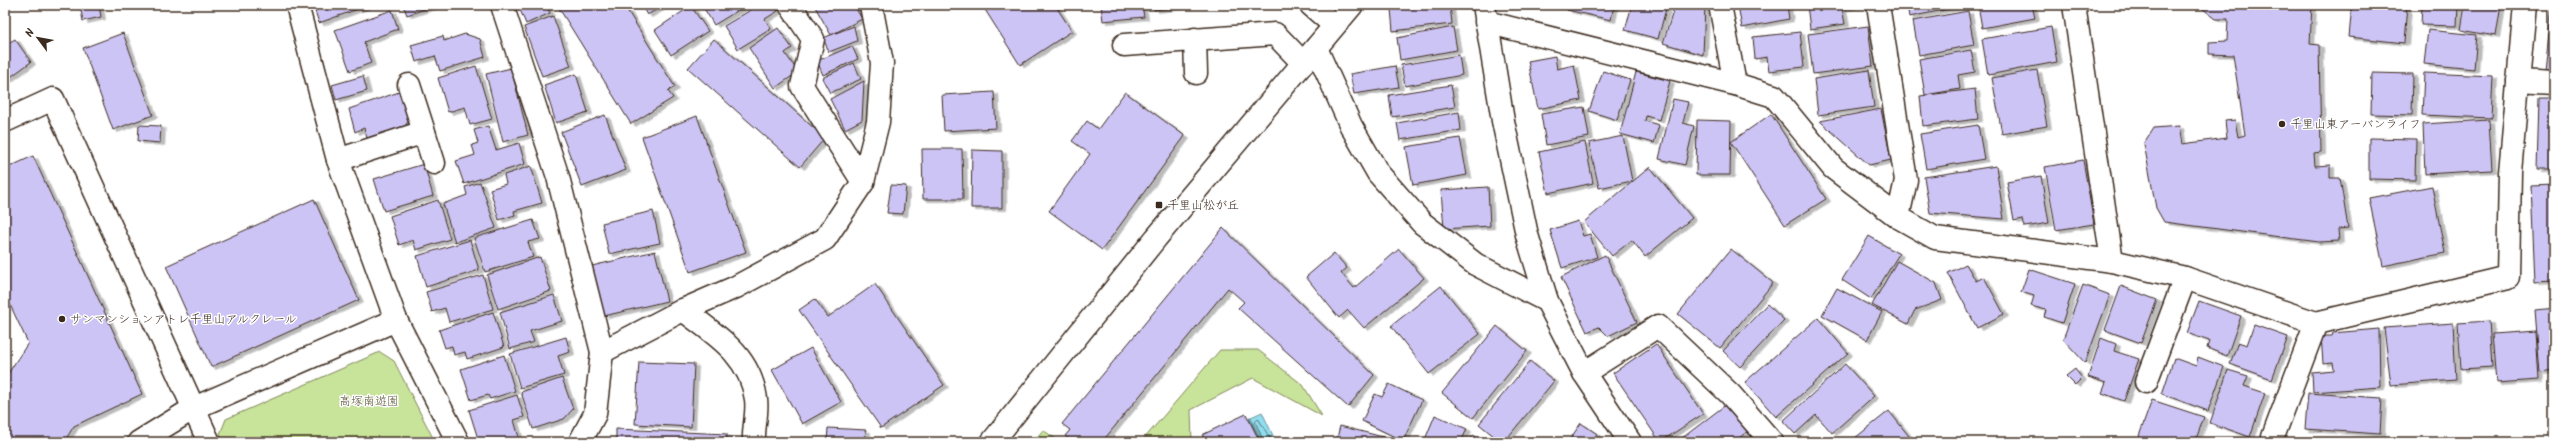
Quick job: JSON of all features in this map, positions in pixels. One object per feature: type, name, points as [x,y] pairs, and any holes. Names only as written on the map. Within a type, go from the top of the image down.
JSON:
[{"type":"street","points":[[297,5],[338,160],[396,320],[458,442]]},
{"type":"street","points":[[502,5],[558,177],[602,352],[595,414],[580,442]]},
{"type":"street","points":[[790,5],[813,39],[802,86],[863,182]]},
{"type":"street","points":[[602,352],[683,310],[736,287],[825,239],[863,182],[878,122],[882,63],[871,5]]},
{"type":"street","points":[[1311,5],[1334,25]]},
{"type":"street","points":[[992,442],[1156,238],[1352,5]]},
{"type":"street","points":[[1720,5],[1736,84]]},
{"type":"street","points":[[1878,5],[1906,180],[1898,217]]},
{"type":"street","points":[[2074,5],[2112,261]]},
{"type":"street","points":[[1630,442],[1584,373],[1547,301],[1527,235],[1503,121],[1485,14],[1774,96],[1833,168],[1898,217],[1935,238],[2112,261],[2185,278],[2316,323],[2508,277],[2510,172],[2525,5]]},
{"type":"street","points":[[1124,45],[1274,34],[1310,55],[1378,173],[1422,223],[1475,264],[1547,301]]},
{"type":"street","points":[[1195,39],[1196,73]]},
{"type":"street","points":[[2518,81],[2554,83]]},
{"type":"street","points":[[409,84],[434,163]]},
{"type":"street","points":[[5,121],[53,99],[210,442]]},
{"type":"street","points":[[338,160],[424,132]]},
{"type":"street","points":[[2146,382],[2185,278]]},
{"type":"street","points":[[683,310],[724,341],[747,368],[756,400],[754,442]]},
{"type":"street","points":[[139,442],[194,408],[396,320]]},
{"type":"street","points":[[2273,442],[2273,437],[2316,323]]},
{"type":"street","points":[[1584,373],[1658,326],[1730,394],[1772,442]]},
{"type":"green space","points":[[1220,350],[1258,350],[1303,385],[1322,416],[1253,378],[1191,410],[1192,442],[1122,442],[1124,439],[1143,440]]},
{"type":"green space","name":"高塚南遊園","points":[[380,352],[394,361],[435,442],[223,442],[220,434],[226,419]]},
{"type":"green space","points":[[1043,430],[1060,442],[1033,442]]},
{"type":"water","points":[[1262,412],[1276,442],[1261,442],[1249,418]]},
{"type":"building","points":[[80,5],[99,5],[101,17],[83,21]]},
{"type":"building","points":[[313,5],[369,5],[319,23]]},
{"type":"building","points":[[403,5],[437,5],[407,15]]},
{"type":"building","points":[[518,5],[546,5],[550,13],[526,24]]},
{"type":"building","points":[[557,5],[624,5],[675,87],[668,91],[673,98],[631,124]]},
{"type":"building","points":[[641,5],[665,5],[647,15]]},
{"type":"building","points":[[702,5],[747,5],[714,25]]},
{"type":"building","points":[[759,5],[775,5],[778,11],[765,19],[771,29],[738,49],[724,26]]},
{"type":"building","points":[[814,5],[854,5],[862,19],[831,35]]},
{"type":"building","points":[[982,5],[1055,5],[1072,31],[1020,65]]},
{"type":"building","points":[[1101,5],[1142,5],[1144,17],[1103,21]]},
{"type":"building","points":[[1153,5],[1190,5],[1154,10]]},
{"type":"building","points":[[1432,5],[1450,5],[1452,24],[1393,31],[1391,9]]},
{"type":"building","points":[[1568,5],[1614,5],[1611,20],[1567,10]]},
{"type":"building","points":[[1632,5],[1667,5],[1658,39],[1625,30]]},
{"type":"building","points":[[1675,5],[1705,5],[1703,55],[1663,43]]},
{"type":"building","points":[[1738,5],[1787,5],[1789,19],[1742,28]]},
{"type":"building","points":[[1807,5],[1860,5],[1842,8],[1845,24],[1810,29]]},
{"type":"building","points":[[1907,5],[1969,5],[1909,17]]},
{"type":"building","points":[[1978,5],[2032,5],[2035,18],[1982,28]]},
{"type":"building","name":"千里山東アーバンライフ","points":[[2198,5],[2312,5],[2310,44],[2319,45],[2321,152],[2314,153],[2315,166],[2330,165],[2330,178],[2340,178],[2348,228],[2338,229],[2339,241],[2319,242],[2164,222],[2156,208],[2144,144],[2154,128],[2179,126],[2182,144],[2227,138],[2225,121],[2235,120],[2238,137],[2245,135],[2233,55],[2209,54],[2209,42],[2227,41],[2228,19],[2216,19]]},
{"type":"building","points":[[2352,5],[2407,5],[2404,43],[2349,37]]},
{"type":"building","points":[[2422,5],[2458,5],[2457,26],[2421,25]]},
{"type":"building","points":[[2465,5],[2501,5],[2496,36],[2461,30]]},
{"type":"building","points":[[2552,5],[2554,5],[2554,32],[2549,31]]},
{"type":"building","points":[[691,6],[708,31],[671,55],[655,30]]},
{"type":"building","points":[[392,10],[398,29],[364,42],[371,63],[350,71],[335,30]]},
{"type":"building","points":[[1968,11],[1974,45],[1919,55],[1913,21]]},
{"type":"building","points":[[553,16],[571,66],[542,76],[524,27]]},
{"type":"building","points":[[854,26],[857,41],[829,52],[823,38]]},
{"type":"building","points":[[1868,26],[1873,66],[1813,74],[1808,34]]},
{"type":"building","points":[[1453,27],[1457,50],[1400,60],[1397,38]]},
{"type":"building","points":[[2051,27],[2057,62],[1988,75],[1982,39]]},
{"type":"building","points":[[778,28],[792,48],[785,53],[798,72],[775,88],[749,48]]},
{"type":"building","points":[[2428,30],[2477,35],[2474,69],[2424,64]]},
{"type":"building","points":[[1800,32],[1804,67],[1769,71],[1767,57],[1755,59],[1753,37]]},
{"type":"building","points":[[123,33],[153,115],[113,130],[83,48]]},
{"type":"building","points":[[2549,33],[2554,34],[2554,73],[2545,72]]},
{"type":"building","points":[[465,34],[480,39],[485,57],[440,71],[435,56],[416,62],[411,45],[443,36],[444,41]]},
{"type":"building","points":[[15,39],[31,62],[5,81],[5,45]]},
{"type":"building","points":[[714,39],[825,138],[800,167],[688,68]]},
{"type":"building","points":[[852,46],[858,59],[823,75],[817,61]]},
{"type":"building","points":[[1971,50],[1975,72],[1958,75],[1960,89],[1925,95],[1919,59]]},
{"type":"building","points":[[1459,55],[1462,75],[1405,86],[1401,65]]},
{"type":"building","points":[[1555,56],[1557,69],[1574,65],[1581,100],[1538,109],[1528,61]]},
{"type":"building","points":[[854,63],[861,79],[830,93],[822,78]]},
{"type":"building","points":[[476,66],[492,119],[470,125],[465,107],[448,112],[438,78]]},
{"type":"building","points":[[1395,66],[1399,87],[1354,94],[1350,74]]},
{"type":"building","points":[[511,68],[528,135],[503,142],[486,74]]},
{"type":"building","points":[[1869,70],[1874,107],[1818,115],[1814,79]]},
{"type":"building","points":[[2037,70],[2047,126],[2002,134],[1992,78]]},
{"type":"building","points":[[1603,71],[1630,80],[1617,120],[1589,111]]},
{"type":"building","points":[[1636,72],[1670,81],[1659,120],[1646,116],[1645,121],[1659,125],[1654,143],[1620,134]]},
{"type":"building","points":[[2372,73],[2413,74],[2412,115],[2371,114]]},
{"type":"building","points":[[2424,73],[2493,76],[2491,118],[2422,115]]},
{"type":"building","points":[[576,74],[588,112],[556,123],[544,85]]},
{"type":"building","points":[[363,76],[367,91],[336,100],[332,85]]},
{"type":"building","points":[[864,81],[862,120],[845,129],[830,99]]},
{"type":"building","points":[[1451,85],[1455,107],[1392,117],[1389,95]]},
{"type":"building","points":[[1975,89],[1978,119],[1923,126],[1920,96]]},
{"type":"building","points":[[405,90],[413,114],[405,126],[367,138],[364,128],[355,132],[349,109]]},
{"type":"building","points":[[994,92],[996,128],[944,131],[942,95]]},
{"type":"building","points":[[1125,92],[1185,136],[1102,250],[1049,211],[1090,154],[1072,141],[1087,121],[1098,129]]},
{"type":"building","points":[[2539,98],[2554,98],[2554,170],[2537,170]]},
{"type":"building","points":[[1673,99],[1688,102],[1683,123],[1694,126],[1685,165],[1659,159]]},
{"type":"building","points":[[1584,107],[1589,137],[1546,145],[1541,114]]},
{"type":"building","points":[[1881,109],[1891,160],[1869,165],[1820,121]]},
{"type":"building","points":[[1459,112],[1461,130],[1400,140],[1397,123]]},
{"type":"building","points":[[1771,114],[1826,199],[1785,225],[1731,142]]},
{"type":"building","points":[[605,115],[626,170],[582,187],[561,132]]},
{"type":"building","points":[[697,116],[746,252],[690,272],[642,137]]},
{"type":"building","points":[[1697,120],[1731,121],[1730,175],[1696,175]]},
{"type":"building","points":[[2489,120],[2492,170],[2425,174],[2423,124]]},
{"type":"building","points":[[139,125],[161,126],[160,143],[138,141]]},
{"type":"building","points":[[1978,125],[1984,159],[1926,169],[1920,134]]},
{"type":"building","points":[[488,126],[496,150],[519,143],[525,164],[464,184],[456,161],[475,155],[472,145],[478,143],[474,130]]},
{"type":"building","points":[[1623,136],[1632,181],[1599,188],[1589,143]]},
{"type":"building","points":[[1460,138],[1467,175],[1413,185],[1406,147]]},
{"type":"building","points":[[2369,138],[2416,139],[2415,180],[2369,179]]},
{"type":"building","points":[[1585,142],[1593,183],[1548,193],[1539,152]]},
{"type":"building","points":[[922,149],[962,149],[963,199],[923,199]]},
{"type":"building","points":[[972,150],[1002,151],[1002,208],[971,208]]},
{"type":"building","name":"サンマンションアトレ千里山アルクレール","points":[[33,156],[142,394],[74,426],[64,442],[5,442],[5,378],[28,343],[5,294],[5,169]]},
{"type":"building","points":[[2083,160],[2094,224],[2056,230],[2045,167]]},
{"type":"building","points":[[424,164],[433,196],[384,211],[374,179]]},
{"type":"building","points":[[531,166],[542,203],[514,211],[515,215],[499,220],[490,189],[506,184],[504,175]]},
{"type":"building","points":[[1996,166],[2004,219],[1930,213],[1924,177]]},
{"type":"building","points":[[1650,167],[1692,218],[1645,257],[1632,240],[1612,256],[1584,222]]},
{"type":"building","points":[[2041,176],[2049,223],[2025,227],[2023,219],[2014,221],[2007,182]]},
{"type":"building","points":[[480,182],[496,228],[455,242],[443,204],[467,195],[465,187]]},
{"type":"building","points":[[2554,184],[2554,282],[2535,283],[2531,185]]},
{"type":"building","points":[[891,185],[906,186],[903,214],[887,213]]},
{"type":"building","points":[[2432,186],[2445,253],[2383,266],[2369,198]]},
{"type":"building","points":[[1488,187],[1490,226],[1444,229],[1441,190]]},
{"type":"building","points":[[314,199],[359,300],[211,367],[166,266]]},
{"type":"building","points":[[438,200],[450,239],[416,250],[413,240],[399,245],[390,216]]},
{"type":"building","points":[[653,211],[660,243],[609,254],[602,223]]},
{"type":"building","points":[[533,220],[540,239],[528,242],[533,257],[485,272],[474,238]]},
{"type":"building","points":[[1578,221],[1583,236],[1590,234],[1597,257],[1562,268],[1550,230]]},
{"type":"building","points":[[1223,228],[1374,375],[1348,407],[1238,308],[1244,302],[1228,288],[1102,442],[1073,442],[1065,436],[1070,430],[1062,424]]},
{"type":"building","points":[[1869,236],[1899,254],[1871,299],[1842,280]]},
{"type":"building","points":[[470,240],[479,270],[426,287],[417,256]]},
{"type":"building","points":[[1399,249],[1424,278],[1364,328],[1348,310],[1339,318],[1306,277],[1334,253],[1347,268],[1341,273],[1354,288]]},
{"type":"building","points":[[1731,249],[1773,283],[1720,348],[1678,314]]},
{"type":"building","points":[[655,251],[667,301],[604,316],[592,266]]},
{"type":"building","points":[[1605,255],[1637,322],[1608,336],[1599,327],[1587,332],[1561,277]]},
{"type":"building","points":[[540,257],[551,291],[498,309],[487,275]]},
{"type":"building","points":[[1897,261],[1936,283],[1942,300],[1915,310],[1908,324],[1872,305]]},
{"type":"building","points":[[1966,264],[1976,281],[1984,277],[2004,314],[1977,328],[1948,273]]},
{"type":"building","points":[[2029,269],[2075,284],[2062,323],[2044,317],[2046,310],[2031,306],[2034,296],[2021,292]]},
{"type":"building","points":[[483,275],[493,309],[449,322],[445,308],[432,312],[426,292]]},
{"type":"building","points":[[875,284],[944,385],[881,428],[799,310],[815,299],[828,317]]},
{"type":"building","points":[[2083,285],[2110,295],[2085,363],[2063,339]]},
{"type":"building","points":[[1441,286],[1480,334],[1429,374],[1391,326]]},
{"type":"building","points":[[2121,286],[2157,300],[2141,343],[2105,330]]},
{"type":"building","points":[[1837,288],[1882,312],[1867,340],[1822,315]]},
{"type":"building","points":[[554,295],[562,321],[530,331],[534,342],[510,349],[500,312]]},
{"type":"building","points":[[2199,301],[2241,316],[2227,356],[2207,348],[2209,341],[2187,333]]},
{"type":"building","points":[[1767,304],[1784,320],[1740,367],[1723,351]]},
{"type":"building","points":[[2554,308],[2554,371],[2540,373],[2535,310]]},
{"type":"building","points":[[493,312],[504,347],[467,359],[465,352],[454,355],[452,346],[445,348],[439,330]]},
{"type":"building","points":[[1818,318],[1848,353],[1776,417],[1745,382]]},
{"type":"building","points":[[2489,321],[2492,367],[2461,369],[2458,323]]},
{"type":"building","points":[[2453,323],[2456,380],[2391,385],[2384,328]]},
{"type":"building","points":[[2254,325],[2288,337],[2272,379],[2230,364],[2238,342],[2247,345]]},
{"type":"building","points":[[1497,326],[1527,351],[1473,418],[1442,393]]},
{"type":"building","points":[[2379,329],[2380,387],[2313,392],[2312,372],[2334,370],[2333,362],[2323,363],[2321,336],[2331,336],[2332,333]]},
{"type":"building","points":[[2536,331],[2539,380],[2496,383],[2492,334]]},
{"type":"building","points":[[566,337],[570,352],[558,356],[564,375],[520,388],[510,354]]},
{"type":"building","points":[[2101,338],[2116,344],[2114,351],[2139,359],[2124,401],[2102,393],[2106,383],[2088,377]]},
{"type":"building","points":[[1656,344],[1703,414],[1660,442],[1613,373]]},
{"type":"building","points":[[811,348],[841,402],[802,424],[772,370]]},
{"type":"building","points":[[504,355],[515,391],[490,399],[488,395],[471,400],[461,369]]},
{"type":"building","points":[[2198,357],[2224,367],[2208,411],[2162,394],[2174,358],[2196,366]]},
{"type":"building","points":[[1530,361],[1554,381],[1504,442],[1501,442],[1479,424]]},
{"type":"building","points":[[639,362],[694,364],[691,427],[635,424]]},
{"type":"building","points":[[1845,364],[1874,396],[1832,433],[1816,415],[1795,434],[1783,421]]},
{"type":"building","points":[[2075,369],[2082,378],[2075,385],[2066,376]]},
{"type":"building","points":[[2228,370],[2248,376],[2244,386],[2265,393],[2250,437],[2210,423]]},
{"type":"building","points":[[562,378],[573,409],[564,419],[533,429],[521,392]]},
{"type":"building","points":[[1389,384],[1422,400],[1403,441],[1362,421],[1375,394],[1382,397]]},
{"type":"building","points":[[2308,393],[2382,398],[2380,434],[2305,429]]},
{"type":"building","points":[[517,395],[524,417],[514,420],[520,441],[479,442],[469,410]]},
{"type":"building","points":[[2152,400],[2204,417],[2195,442],[2144,442],[2139,436]]},
{"type":"building","points":[[1728,403],[1749,430],[1734,442],[1677,442]]},
{"type":"building","points":[[1889,411],[1912,440],[1909,442],[1850,442]]},
{"type":"building","points":[[1246,414],[1260,442],[1206,442],[1202,435]]},
{"type":"building","points":[[1435,415],[1467,429],[1461,442],[1424,442]]},
{"type":"building","points":[[1581,423],[1597,434],[1593,439],[1597,442],[1568,442]]},
{"type":"building","points":[[1340,426],[1387,438],[1386,442],[1336,442]]},
{"type":"building","points":[[828,428],[866,430],[865,442],[827,442]]},
{"type":"building","points":[[616,429],[727,434],[727,442],[616,442]]},
{"type":"building","points":[[1473,435],[1486,442],[1469,442]]},
{"type":"building","points":[[2362,438],[2362,442],[2298,442],[2298,441]]},
{"type":"place","name":"千里山東アーバンライフ","points":[[2282,124]]},
{"type":"place","name":"千里山松が丘","points":[[1159,205]]},
{"type":"place","name":"サンマンションアトレ千里山アルクレール","points":[[62,319]]}]
